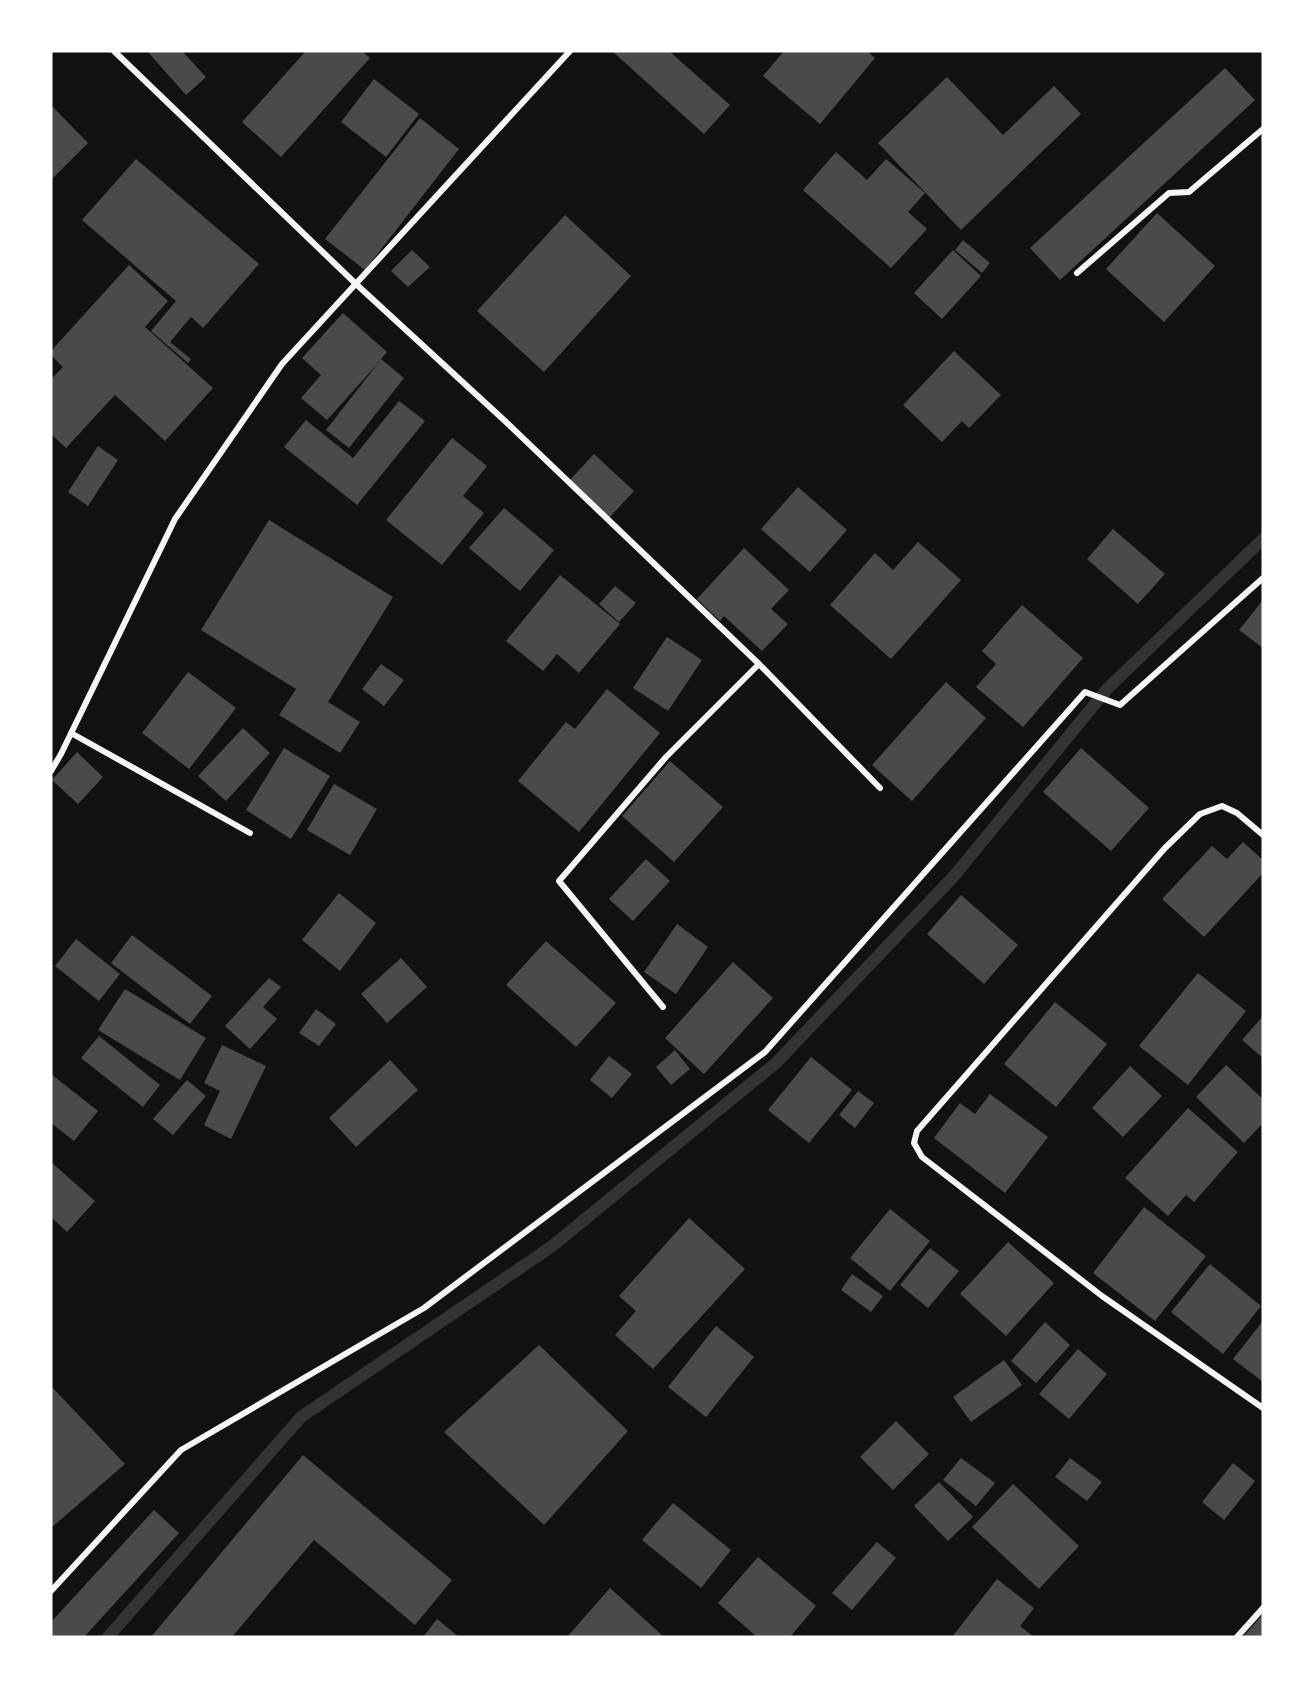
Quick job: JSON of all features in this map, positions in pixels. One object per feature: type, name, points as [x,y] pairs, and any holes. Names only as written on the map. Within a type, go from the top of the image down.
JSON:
[{"type":"street","points":[[114,51],[356,284],[505,421],[759,664],[879,788]]},
{"type":"street","points":[[51,771],[175,519],[282,364],[570,51]]},
{"type":"street","points":[[1077,273],[1169,193],[1189,192],[1263,129]]},
{"type":"street","points":[[51,1591],[181,1450],[424,1308],[765,1052],[1085,692],[1120,705],[1263,578]]},
{"type":"street","points":[[663,1007],[560,881],[666,758],[759,664]]},
{"type":"street","points":[[71,732],[250,833]]},
{"type":"street","points":[[1263,836],[1237,813],[1222,806],[1200,814],[1165,848],[917,1131],[914,1143],[922,1157],[1102,1296],[1263,1408]]},
{"type":"street","points":[[1237,1637],[1263,1608]]},
{"type":"building","points":[[147,51],[182,51],[206,77],[186,95]]},
{"type":"building","points":[[306,51],[362,51],[370,58],[281,157],[242,122]]},
{"type":"building","points":[[612,51],[669,51],[730,105],[704,134]]},
{"type":"building","points":[[784,51],[867,51],[875,58],[820,124],[763,76]]},
{"type":"building","points":[[1225,68],[1255,100],[1060,280],[1030,248]]},
{"type":"building","points":[[947,77],[1003,135],[1054,86],[1081,114],[961,230],[878,143]]},
{"type":"building","points":[[374,79],[419,114],[386,157],[341,122]]},
{"type":"building","points":[[51,105],[88,143],[51,180]]},
{"type":"building","points":[[420,118],[459,149],[365,270],[325,239]]},
{"type":"building","points":[[836,152],[867,180],[886,159],[925,193],[908,212],[927,229],[891,268],[803,190]]},
{"type":"building","points":[[136,159],[259,264],[203,328],[191,317],[170,342],[191,359],[188,363],[151,331],[176,301],[82,220]]},
{"type":"building","points":[[1157,213],[1215,266],[1164,322],[1106,269]]},
{"type":"building","points":[[565,215],[631,276],[544,372],[477,311]]},
{"type":"building","points":[[963,240],[990,263],[982,273],[955,250]]},
{"type":"building","points":[[412,250],[430,267],[408,287],[391,271]]},
{"type":"building","points":[[953,250],[981,276],[942,319],[914,293]]},
{"type":"building","points":[[129,265],[168,301],[145,327],[213,388],[165,441],[115,395],[66,448],[51,434],[51,379],[63,367],[51,355],[51,351]]},
{"type":"building","points":[[343,313],[387,352],[381,359],[404,378],[349,448],[326,430],[379,362],[327,420],[301,398],[321,375],[302,358]]},
{"type":"building","points":[[954,351],[1001,395],[969,428],[962,421],[942,442],[903,405]]},
{"type":"building","points":[[399,401],[425,421],[357,505],[284,447],[306,420],[353,458]]},
{"type":"building","points":[[452,438],[487,466],[463,496],[484,513],[442,565],[386,520]]},
{"type":"building","points":[[98,446],[118,460],[88,506],[68,492]]},
{"type":"building","points":[[594,454],[634,491],[609,518],[569,481]]},
{"type":"building","points":[[798,487],[847,530],[810,572],[761,529]]},
{"type":"building","points":[[504,508],[554,550],[520,591],[469,548]]},
{"type":"building","points":[[269,520],[393,597],[328,702],[360,722],[340,753],[279,715],[296,689],[201,630]]},
{"type":"building","points":[[1113,529],[1165,574],[1138,604],[1087,559]]},
{"type":"building","points":[[918,542],[961,580],[891,659],[830,605],[875,553],[893,570]]},
{"type":"building","points":[[744,548],[789,590],[771,609],[788,624],[762,651],[724,616],[720,621],[697,599]]},
{"type":"building","points":[[560,575],[620,624],[579,673],[557,654],[543,671],[506,641]]},
{"type":"building","points":[[615,586],[636,603],[619,622],[599,604]]},
{"type":"building","points":[[1263,600],[1263,648],[1239,630]]},
{"type":"building","points":[[1022,605],[1083,658],[1023,727],[976,687],[996,664],[982,651]]},
{"type":"building","points":[[667,637],[702,660],[668,711],[633,688]]},
{"type":"building","points":[[381,664],[404,680],[384,706],[362,689]]},
{"type":"building","points":[[188,672],[236,708],[189,769],[142,733]]},
{"type":"building","points":[[946,682],[986,718],[912,801],[872,765]]},
{"type":"building","points":[[607,689],[660,733],[579,832],[518,781],[566,722],[575,729]]},
{"type":"building","points":[[243,728],[270,753],[226,801],[198,776]]},
{"type":"building","points":[[284,748],[330,776],[291,839],[246,810]]},
{"type":"building","points":[[1081,748],[1149,808],[1111,851],[1043,792]]},
{"type":"building","points":[[77,752],[103,777],[78,804],[52,780]]},
{"type":"building","points":[[670,761],[723,807],[674,862],[622,816]]},
{"type":"building","points":[[334,784],[377,809],[350,855],[307,830]]},
{"type":"building","points":[[1243,842],[1263,860],[1263,873],[1204,937],[1162,899],[1212,846],[1227,859]]},
{"type":"building","points":[[646,859],[670,881],[633,921],[609,899]]},
{"type":"building","points":[[339,893],[376,923],[340,971],[302,940]]},
{"type":"building","points":[[961,895],[1018,945],[984,984],[927,934]]},
{"type":"building","points":[[677,924],[708,947],[676,994],[644,972]]},
{"type":"building","points":[[132,935],[212,996],[190,1024],[111,963]]},
{"type":"building","points":[[76,939],[120,974],[99,1001],[55,966]]},
{"type":"building","points":[[546,941],[616,1003],[576,1047],[506,985]]},
{"type":"building","points":[[401,958],[427,987],[387,1023],[361,994]]},
{"type":"building","points":[[733,962],[773,998],[704,1074],[665,1038]]},
{"type":"building","points":[[1198,973],[1246,1011],[1188,1085],[1139,1046]]},
{"type":"building","points":[[269,978],[281,987],[263,1007],[277,1019],[250,1049],[225,1026]]},
{"type":"building","points":[[125,989],[206,1038],[180,1080],[98,1030]]},
{"type":"building","points":[[1055,1002],[1107,1044],[1056,1107],[1004,1064]]},
{"type":"building","points":[[316,1009],[336,1024],[319,1046],[299,1033]]},
{"type":"building","points":[[1263,1016],[1263,1058],[1242,1040]]},
{"type":"building","points":[[99,1036],[160,1085],[143,1107],[81,1058]]},
{"type":"building","points":[[222,1045],[266,1066],[231,1139],[204,1125],[220,1091],[204,1083]]},
{"type":"building","points":[[675,1050],[690,1069],[671,1085],[656,1067]]},
{"type":"building","points":[[609,1056],[632,1074],[612,1098],[590,1080]]},
{"type":"building","points":[[811,1057],[852,1090],[809,1143],[768,1110]]},
{"type":"building","points":[[390,1060],[418,1090],[356,1147],[329,1118]]},
{"type":"building","points":[[1226,1065],[1263,1099],[1263,1123],[1244,1143],[1196,1097]]},
{"type":"building","points":[[1130,1066],[1162,1096],[1123,1137],[1092,1108]]},
{"type":"building","points":[[51,1074],[98,1111],[74,1141],[51,1123]]},
{"type":"building","points":[[187,1080],[206,1096],[173,1135],[153,1119]]},
{"type":"building","points":[[858,1091],[874,1103],[855,1128],[839,1115]]},
{"type":"building","points":[[990,1094],[1048,1137],[1005,1193],[934,1138],[960,1103],[975,1114]]},
{"type":"building","points":[[1188,1108],[1238,1152],[1194,1202],[1186,1195],[1168,1216],[1125,1178]]},
{"type":"building","points":[[51,1162],[95,1201],[67,1232],[51,1217]]},
{"type":"building","points":[[1144,1207],[1206,1256],[1155,1321],[1093,1273]]},
{"type":"building","points":[[890,1209],[930,1241],[890,1291],[850,1258]]},
{"type":"building","points":[[689,1218],[745,1269],[653,1369],[615,1335],[636,1311],[619,1296]]},
{"type":"building","points":[[1008,1242],[1054,1283],[1006,1336],[960,1294]]},
{"type":"building","points":[[930,1248],[959,1271],[928,1308],[900,1285]]},
{"type":"building","points":[[1210,1264],[1261,1306],[1223,1354],[1171,1312]]},
{"type":"building","points":[[852,1274],[883,1296],[871,1312],[841,1290]]},
{"type":"building","points":[[1263,1321],[1263,1382],[1233,1359]]},
{"type":"building","points":[[1045,1322],[1070,1345],[1036,1383],[1011,1361]]},
{"type":"building","points":[[716,1326],[754,1357],[706,1417],[668,1387]]},
{"type":"building","points":[[539,1345],[628,1431],[544,1525],[444,1432]]},
{"type":"building","points":[[1078,1349],[1107,1374],[1069,1419],[1039,1394]]},
{"type":"building","points":[[1004,1360],[1022,1385],[971,1422],[953,1397]]},
{"type":"building","points":[[51,1386],[125,1464],[51,1528]]},
{"type":"building","points":[[896,1421],[929,1454],[893,1490],[860,1457]]},
{"type":"building","points":[[303,1455],[452,1580],[415,1625],[314,1540],[232,1637],[151,1637]]},
{"type":"building","points":[[961,1458],[995,1483],[976,1506],[943,1480]]},
{"type":"building","points":[[1070,1458],[1102,1482],[1087,1501],[1055,1477]]},
{"type":"building","points":[[1233,1463],[1255,1481],[1224,1520],[1202,1502]]},
{"type":"building","points":[[939,1482],[973,1517],[948,1541],[914,1506]]},
{"type":"building","points":[[1013,1484],[1079,1546],[1039,1589],[972,1527]]},
{"type":"building","points":[[673,1503],[731,1550],[701,1588],[642,1540]]},
{"type":"building","points":[[154,1510],[179,1533],[84,1637],[51,1637],[51,1622]]},
{"type":"building","points":[[877,1542],[896,1558],[852,1610],[832,1593]]},
{"type":"building","points":[[758,1557],[816,1606],[790,1637],[757,1637],[718,1603]]},
{"type":"building","points":[[997,1579],[1034,1608],[1020,1626],[1034,1637],[952,1637]]},
{"type":"building","points":[[610,1588],[664,1637],[567,1637]]},
{"type":"building","points":[[1263,1614],[1263,1637],[1243,1637]]},
{"type":"building","points":[[437,1619],[459,1637],[423,1637]]},
{"type":"waterway","points":[[108,1637],[301,1417],[551,1247],[776,1063],[954,876],[1108,688],[1263,539]]}]
